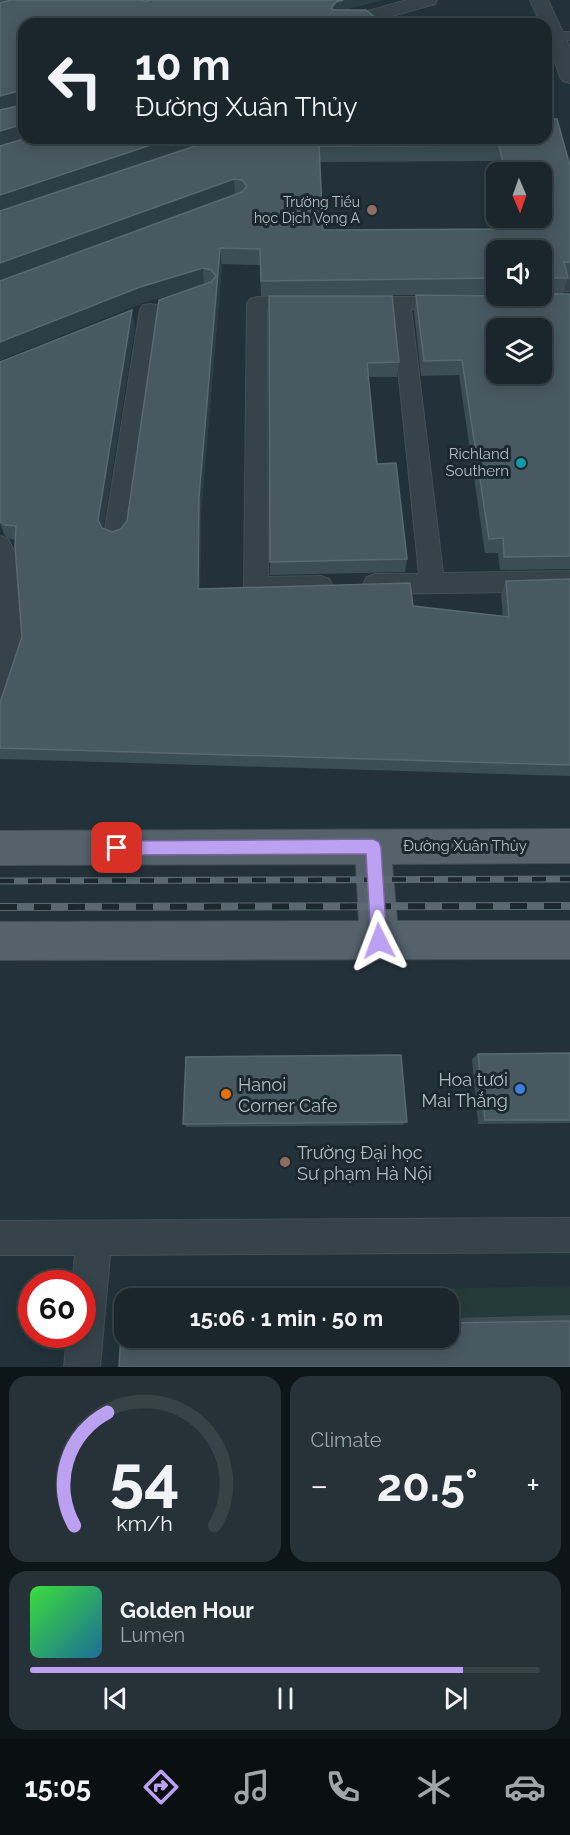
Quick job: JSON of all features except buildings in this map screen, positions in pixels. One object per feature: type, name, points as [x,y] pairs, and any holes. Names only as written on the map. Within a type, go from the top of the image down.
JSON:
[{"type":"main road","name":"Đường Xuân Thủy","points":[[0,848],[570,846]]},
{"type":"main road","points":[[373,847],[379,941]]},
{"type":"main road","points":[[0,941],[570,940]]},
{"type":"street","points":[[364,18],[428,0]]},
{"type":"street","points":[[539,0],[551,18]]},
{"type":"street","points":[[552,20],[563,36],[570,77]]},
{"type":"lane","points":[[552,290],[570,285]]},
{"type":"lane","points":[[260,289],[330,296],[402,303],[465,295],[330,296],[257,303],[256,587],[570,581]]},
{"type":"lane","points":[[552,297],[570,302]]},
{"type":"lane","points":[[128,319],[172,303]]},
{"type":"lane","points":[[402,303],[432,583]]},
{"type":"lane","points":[[116,535],[150,310]]},
{"type":"lane","points":[[0,545],[8,563],[14,649],[0,697]]},
{"type":"lane","points":[[0,1238],[570,1235]]},
{"type":"lane","points":[[82,1367],[94,1238]]},
{"type":"green space","points":[[570,1286],[570,1315],[459,1318],[459,1288]]},
{"type":"railway","points":[[0,881],[570,879]]},
{"type":"railway","points":[[0,907],[570,906]]},
{"type":"place","name":"Trường Tiểu học Dịch Vọng A","points":[[372,210]]},
{"type":"place","name":"Richland Southern","points":[[521,463]]},
{"type":"place","name":"Hoa tươi Mai Thắng","points":[[520,1089]]},
{"type":"place","name":"Hanoi Corner Cafe","points":[[226,1094]]},
{"type":"place","name":"Trường Đại học Sư phạm Hà Nội","points":[[285,1162]]},
{"type":"route","points":[[117,848],[373,847],[379,941]]}]
